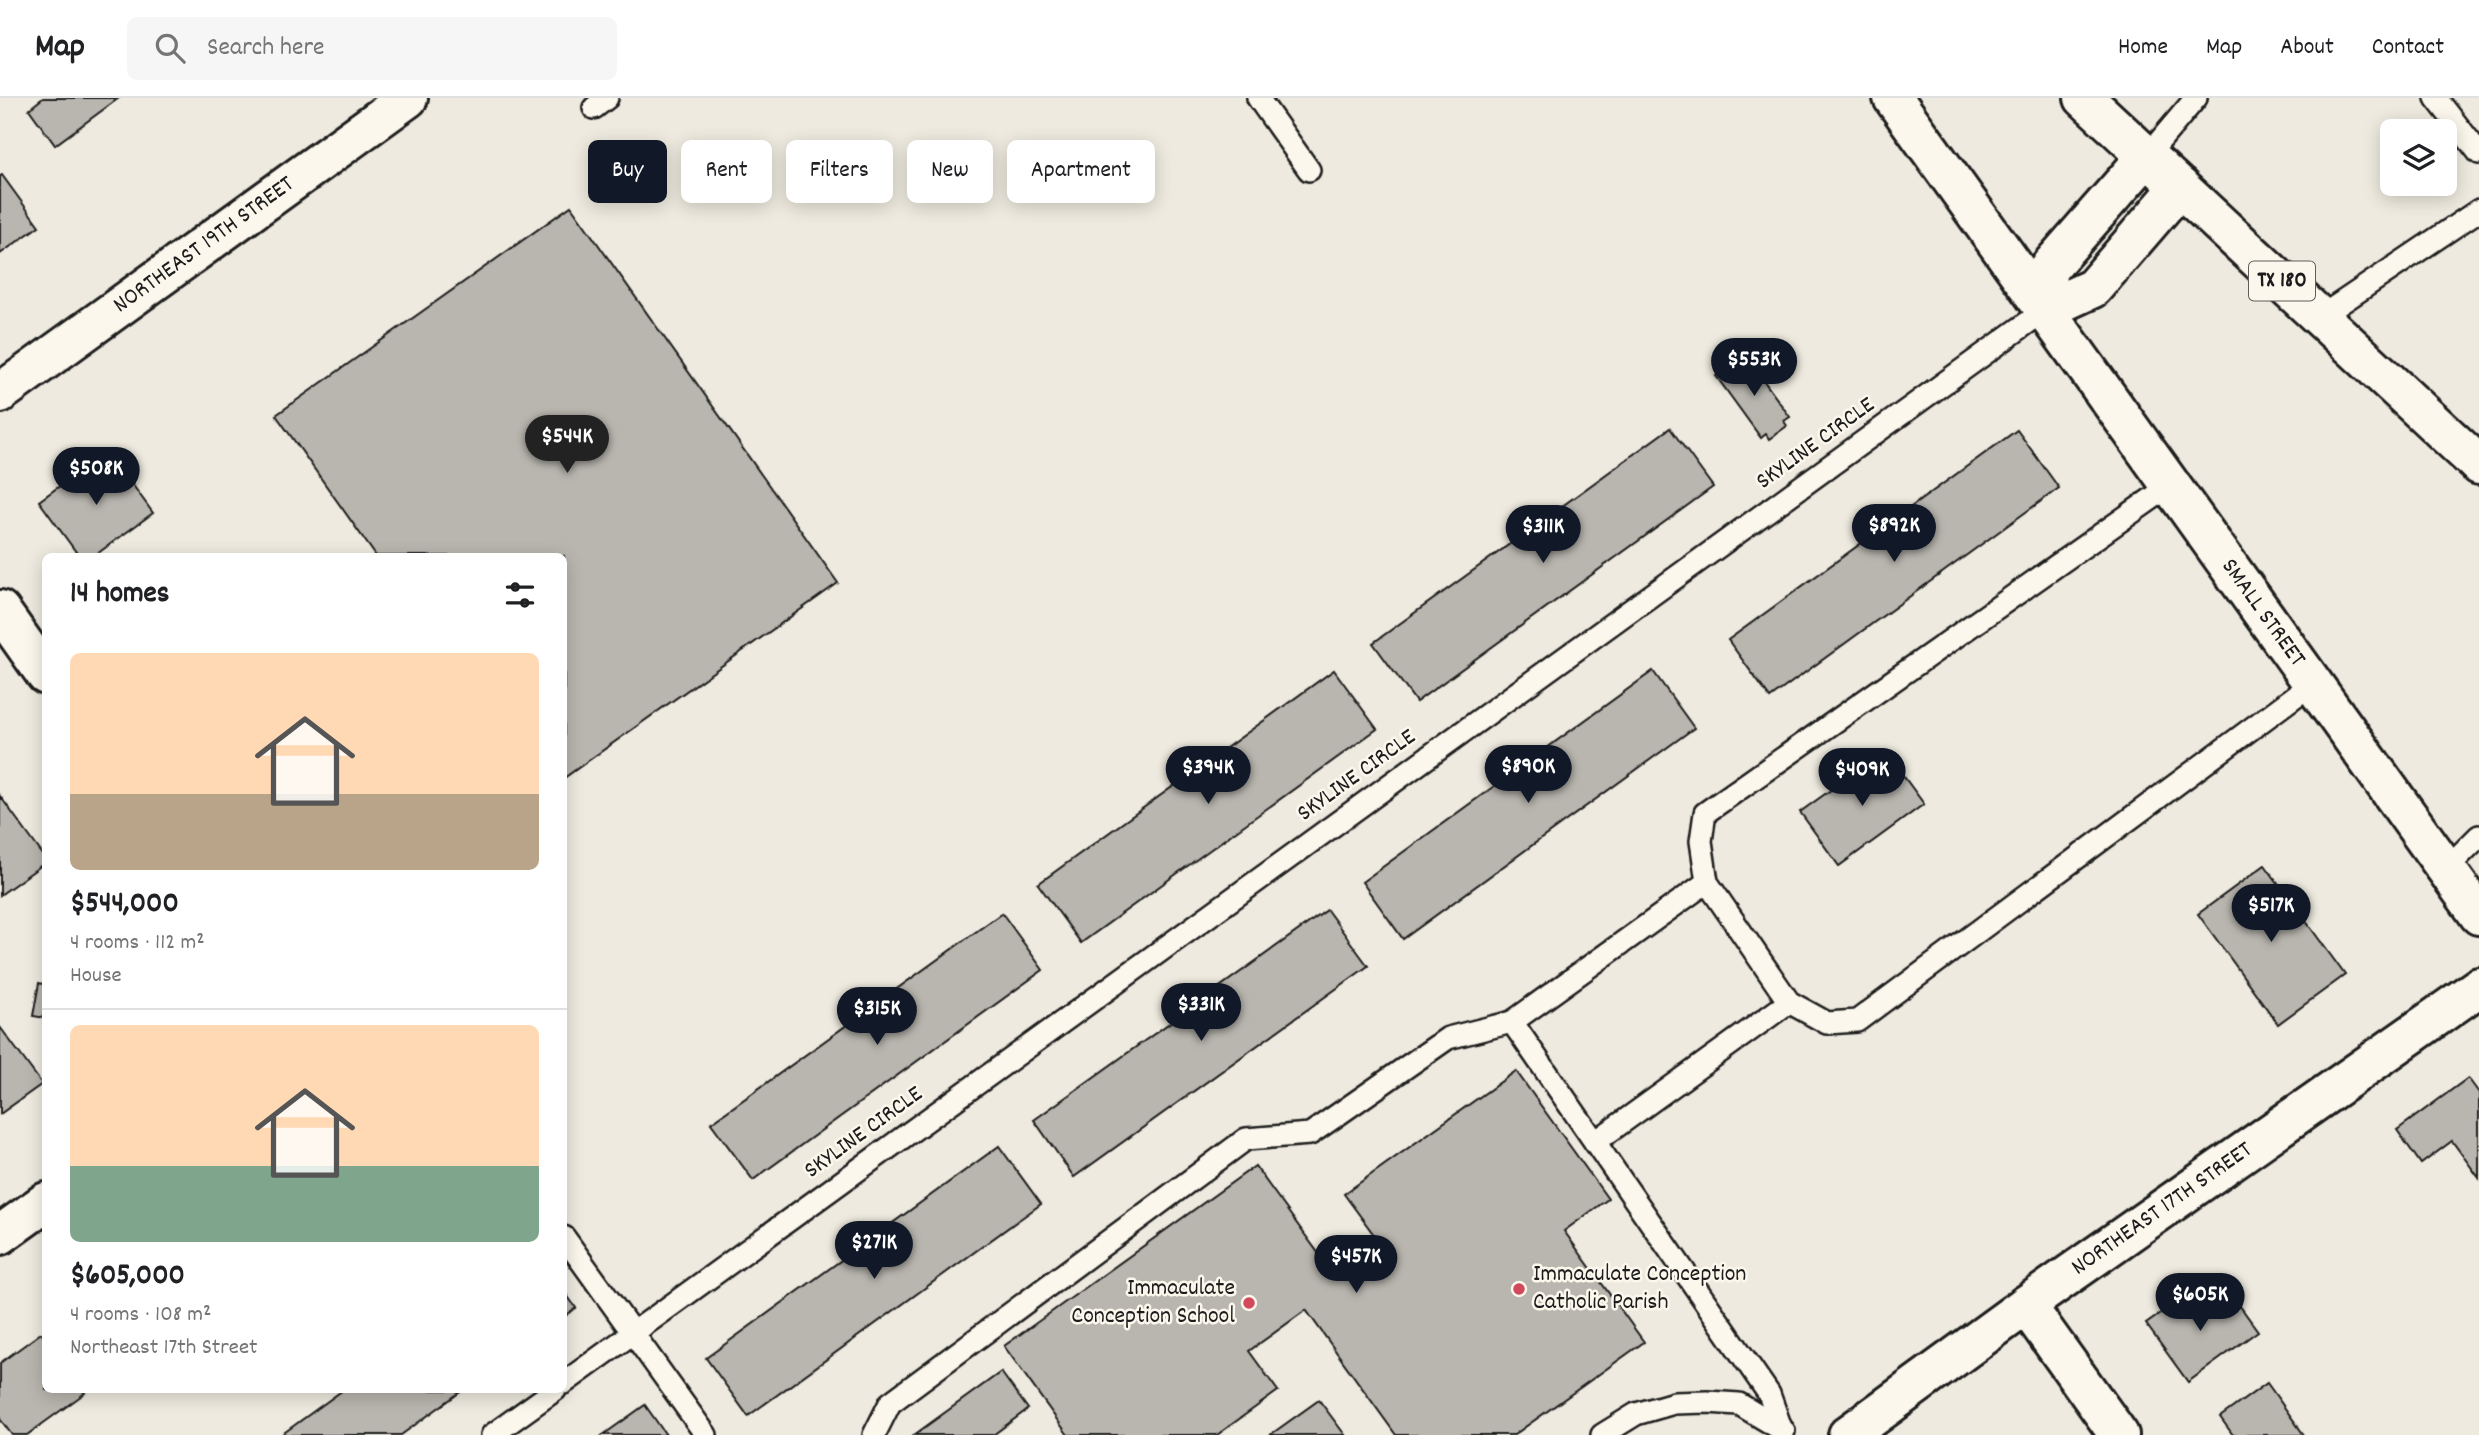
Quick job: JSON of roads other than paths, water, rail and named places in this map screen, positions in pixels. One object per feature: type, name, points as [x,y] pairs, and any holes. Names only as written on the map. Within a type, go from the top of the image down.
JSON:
[{"type":"street","name":"NORTHEAST 19TH STREET","points":[[0,393],[408,98]]},
{"type":"street","name":"SMALL STREET","points":[[1893,98],[2479,915]]},
{"type":"street","name":"TX 180","points":[[2084,98],[2479,465]]},
{"type":"street","points":[[2147,156],[2047,271],[2045,310],[2094,288],[2180,187]]},
{"type":"street","points":[[0,610],[42,669]]},
{"type":"street","name":"NORTHEAST 17TH STREET","points":[[1848,1435],[2026,1305],[2479,987]]},
{"type":"street","points":[[0,1235],[42,1205]]},
{"type":"street","points":[[2026,1305],[2119,1435]]},
{"type":"lane","points":[[1258,98],[1309,170]]},
{"type":"lane","points":[[2147,156],[2196,98]]},
{"type":"lane","points":[[2436,98],[2479,153]]},
{"type":"lane","points":[[2320,317],[2479,210]]},
{"type":"lane","name":"SKYLINE CIRCLE","points":[[567,1381],[2045,310]]},
{"type":"lane","points":[[2171,485],[1705,813],[1701,841],[1707,882],[1790,1002],[1826,1023],[1857,1021],[2312,683]]},
{"type":"lane","points":[[2446,869],[2479,836]]},
{"type":"lane","points":[[874,1435],[891,1403],[1246,1139],[1310,1134],[1448,1038],[1512,1022],[1707,882]]},
{"type":"lane","points":[[1595,1143],[1790,1002]]},
{"type":"lane","points":[[1512,1022],[1769,1394],[1784,1432]]},
{"type":"lane","points":[[567,1241],[706,1435]]},
{"type":"lane","points":[[492,1435],[551,1393]]},
{"type":"lane","points":[[1602,1435],[1636,1414],[1674,1403],[1696,1402],[1739,1404],[1784,1432]]},
{"type":"place","name":"Immaculate Conception Catholic Parish","points":[[1519,1289]]},
{"type":"place","name":"Immaculate Conception School","points":[[1249,1303]]}]
